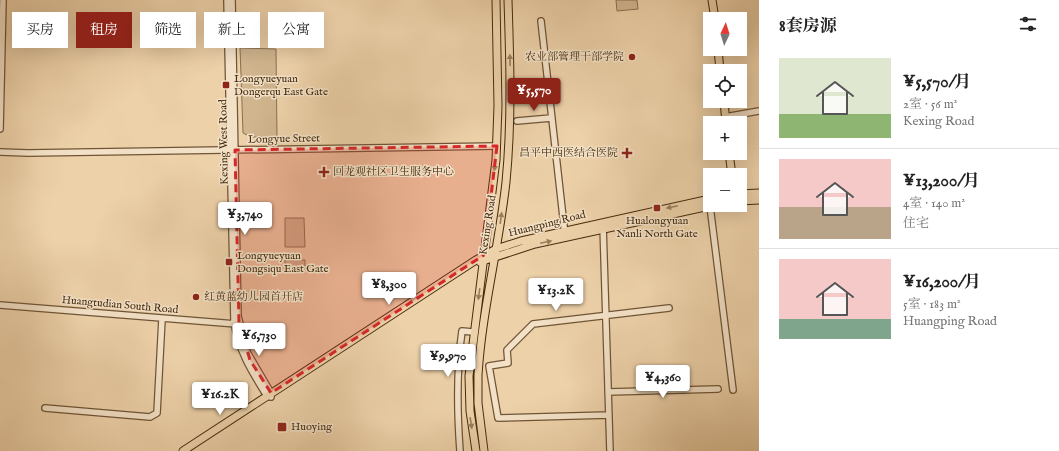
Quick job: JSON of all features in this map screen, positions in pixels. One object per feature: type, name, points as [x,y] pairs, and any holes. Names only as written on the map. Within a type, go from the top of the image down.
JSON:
[{"type":"main road","name":"Kexing Road","points":[[476,451],[469,396],[473,332],[484,258],[497,146],[498,106],[496,0]]},
{"type":"main road","name":"Kexing Road","points":[[484,451],[478,403],[478,375],[505,184],[510,126],[508,0]]},
{"type":"main road","points":[[712,0],[713,12]]},
{"type":"main road","points":[[747,194],[759,193]]},
{"type":"main road","points":[[747,201],[759,200]]},
{"type":"main road","name":"Huangping Road","points":[[183,451],[484,258],[495,253],[522,247],[565,234],[703,205]]},
{"type":"main road","name":"Huangping Road","points":[[188,451],[270,395]]},
{"type":"street","points":[[0,129],[3,0]]},
{"type":"street","name":"Kexing West Road","points":[[227,0],[237,338],[244,358],[270,395]]},
{"type":"street","name":"Kexing West Road","points":[[232,0],[232,150]]},
{"type":"street","points":[[541,21],[565,234]]},
{"type":"street","points":[[741,116],[759,111]]},
{"type":"street","points":[[517,121],[551,118]]},
{"type":"street","name":"Longyue Street","points":[[0,152],[28,153],[497,146]]},
{"type":"street","points":[[712,212],[733,390]]},
{"type":"street","points":[[603,225],[610,451]]},
{"type":"street","name":"Huangtudian South Road","points":[[0,305],[236,324]]},
{"type":"street","points":[[609,415],[498,418],[489,366],[508,364],[507,350],[533,324],[606,314],[669,308]]},
{"type":"street","points":[[45,408],[150,416],[157,413],[162,319]]},
{"type":"street","points":[[460,451],[456,392],[460,345],[462,331],[473,332]]},
{"type":"street","points":[[608,392],[718,389]]},
{"type":"highlighted area","points":[[497,146],[484,255],[271,393],[250,360],[239,323],[235,150]]},
{"type":"shaded area","points":[[616,0],[637,0],[638,9],[617,11]]},
{"type":"shaded area","points":[[240,48],[276,49],[277,137],[251,137],[243,133]]},
{"type":"shaded area","points":[[285,218],[304,218],[305,247],[285,247]]},
{"type":"shaded area","points":[[285,260],[305,260],[305,269],[285,270]]},
{"type":"place","name":"农业部管理干部学院","points":[[632,57]]},
{"type":"place","name":"Longyueyuan Dongerqu East Gate","points":[[226,85]]},
{"type":"place","name":"昌平中西医结合医院","points":[[627,153]]},
{"type":"place","name":"回龙观社区卫生服务中心","points":[[324,172]]},
{"type":"place","name":"Hualongyuan Nanli North Gate","points":[[657,208]]},
{"type":"place","name":"Longyueyuan Dongsiqu East Gate","points":[[229,262]]},
{"type":"place","name":"红黄蓝幼儿园首开店","points":[[196,297]]},
{"type":"place","name":"Huoying","points":[[282,427]]}]
